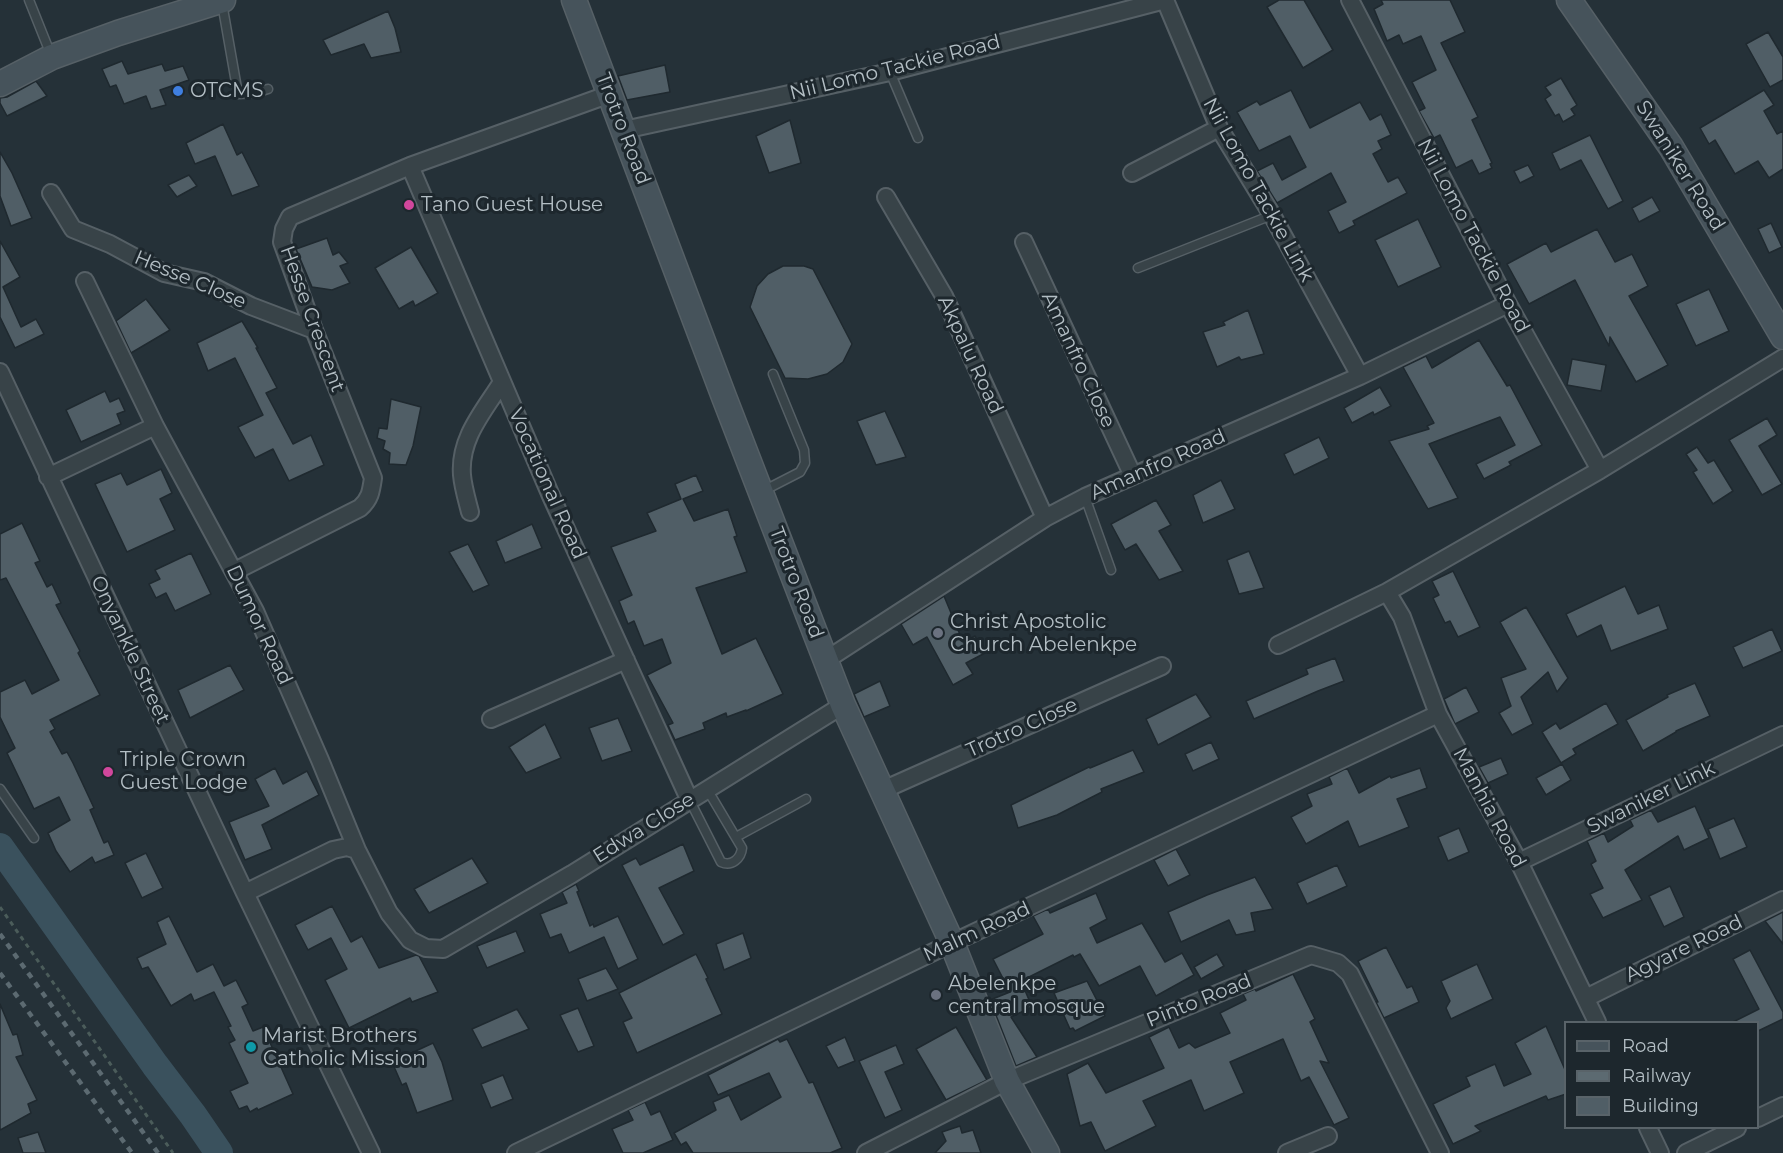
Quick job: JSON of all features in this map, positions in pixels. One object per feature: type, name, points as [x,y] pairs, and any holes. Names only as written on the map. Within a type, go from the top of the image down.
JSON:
[{"type":"street","points":[[0,84],[52,57],[222,0]]},
{"type":"street","name":"Trotro Road","points":[[574,0],[843,705],[952,943],[1007,1081],[1047,1153]]},
{"type":"street","name":"Nii Lomo Tackie Road","points":[[624,130],[890,72],[1165,0]]},
{"type":"street","name":"Nii Lomo Tackie Link","points":[[1165,0],[1219,128],[1272,215],[1360,376]]},
{"type":"street","name":"Nii Lomo Tackie Road","points":[[1350,0],[1508,304],[1600,470]]},
{"type":"street","name":"Swaniker Road","points":[[1569,0],[1671,147],[1783,337]]},
{"type":"street","name":"Hesse Crescent","points":[[235,571],[360,508],[368,500],[373,478],[314,330],[282,242],[287,220],[296,213],[410,166],[610,94]]},
{"type":"street","points":[[1132,173],[1219,128]]},
{"type":"street","name":"Vocational Road","points":[[410,166],[551,496],[689,800]]},
{"type":"street","name":"Hesse Close","points":[[51,193],[73,229],[110,244],[164,273],[204,282],[251,306],[314,330]]},
{"type":"street","name":"Akpalu Road","points":[[886,197],[944,296],[1045,518]]},
{"type":"street","name":"Amanfro Close","points":[[1024,242],[1133,476]]},
{"type":"street","name":"Dumor Road","points":[[85,281],[155,426],[255,611],[357,850],[389,913],[410,940],[426,948],[443,949]]},
{"type":"street","name":"Amanfro Road","points":[[826,660],[1045,518],[1085,497],[1360,376],[1508,304]]},
{"type":"street","points":[[1278,645],[1387,592],[1600,470],[1783,358]]},
{"type":"street","name":"Onyankle Street","points":[[0,372],[370,1153]]},
{"type":"street","points":[[470,512],[462,475],[463,450],[467,436],[502,382]]},
{"type":"street","points":[[48,477],[155,426]]},
{"type":"street","name":"Manhia Road","points":[[1387,592],[1402,617],[1438,714],[1519,862],[1597,1021]]},
{"type":"street","points":[[491,719],[626,660]]},
{"type":"street","name":"Trotro Close","points":[[883,790],[1162,666]]},
{"type":"street","name":"Edwa Close","points":[[443,949],[572,874],[843,705]]},
{"type":"street","name":"Malm Road","points":[[516,1153],[952,943],[1438,714]]},
{"type":"street","name":"Swaniker Link","points":[[1519,862],[1783,735]]},
{"type":"street","points":[[245,893],[333,850],[347,847],[357,850]]},
{"type":"street","name":"Agyare Road","points":[[1586,998],[1783,900]]},
{"type":"street","name":"Pinto Road","points":[[866,1153],[1007,1081],[1311,955],[1338,963],[1350,974],[1440,1153]]},
{"type":"street","points":[[1759,1118],[1783,1106]]},
{"type":"street","points":[[1648,1129],[1660,1153]]},
{"type":"street","points":[[1691,1150],[1735,1129]]},
{"type":"street","points":[[1287,1153],[1328,1136]]},
{"type":"lane","points":[[29,0],[52,57]]},
{"type":"lane","points":[[222,0],[238,94],[255,93],[268,89]]},
{"type":"lane","points":[[890,72],[918,138]]},
{"type":"lane","points":[[1138,268],[1272,215]]},
{"type":"lane","points":[[761,492],[800,472],[805,463],[804,450],[773,374]]},
{"type":"lane","points":[[1085,497],[1111,570]]},
{"type":"lane","points":[[0,789],[34,838]]},
{"type":"lane","points":[[689,800],[721,862],[725,864],[739,859],[742,855],[742,848],[707,789]]},
{"type":"lane","points":[[736,837],[806,800]]},
{"type":"path","points":[[0,907],[173,1153]]},
{"type":"building","points":[[1279,0],[1304,0],[1333,50],[1303,68],[1267,7]]},
{"type":"building","points":[[1381,0],[1450,0],[1465,32],[1441,43],[1478,117],[1472,120],[1492,163],[1490,164],[1492,168],[1479,174],[1472,160],[1456,168],[1440,135],[1434,138],[1419,111],[1425,108],[1412,82],[1436,70],[1421,36],[1403,44],[1399,35],[1387,41],[1374,9],[1383,4]]},
{"type":"building","points":[[388,11],[401,52],[371,58],[364,44],[331,55],[323,40]]},
{"type":"building","points":[[1768,32],[1783,57],[1783,80],[1770,87],[1746,44]]},
{"type":"building","points":[[122,61],[128,74],[162,64],[165,71],[183,66],[189,80],[160,90],[166,105],[151,109],[146,96],[124,104],[116,85],[110,87],[102,69]]},
{"type":"building","points":[[665,65],[670,92],[627,100],[618,76]]},
{"type":"building","points":[[1561,78],[1577,105],[1571,109],[1575,115],[1563,122],[1559,114],[1555,116],[1545,99],[1551,95],[1545,87]]},
{"type":"building","points":[[36,81],[47,96],[7,116],[0,103],[0,98],[7,97]]},
{"type":"building","points":[[1291,90],[1310,128],[1360,102],[1370,120],[1381,114],[1391,135],[1378,141],[1382,149],[1373,154],[1388,182],[1398,177],[1407,193],[1353,221],[1355,225],[1339,233],[1328,211],[1346,202],[1331,173],[1277,203],[1257,171],[1273,163],[1282,180],[1306,167],[1290,136],[1259,151],[1237,112],[1257,101],[1260,105]]},
{"type":"building","points":[[1764,90],[1774,105],[1764,111],[1777,134],[1783,131],[1783,169],[1769,178],[1758,161],[1735,174],[1715,140],[1709,144],[1700,128]]},
{"type":"building","points":[[790,120],[801,163],[769,173],[756,136]]},
{"type":"building","points":[[223,124],[237,155],[242,152],[259,186],[232,196],[215,156],[195,164],[186,143]]},
{"type":"building","points":[[1590,135],[1623,201],[1608,209],[1581,160],[1560,170],[1552,153]]},
{"type":"building","points":[[0,152],[32,218],[11,226],[0,196]]},
{"type":"building","points":[[1528,165],[1534,176],[1520,183],[1514,171]]},
{"type":"building","points":[[189,175],[197,186],[177,197],[168,185]]},
{"type":"building","points":[[1652,197],[1660,211],[1639,222],[1632,208]]},
{"type":"building","points":[[1418,219],[1441,267],[1398,287],[1375,240]]},
{"type":"building","points":[[1771,223],[1782,247],[1769,253],[1758,229]]},
{"type":"building","points":[[1597,229],[1615,262],[1632,254],[1648,286],[1629,296],[1668,365],[1636,382],[1610,337],[1609,346],[1575,280],[1529,304],[1507,264],[1546,243],[1551,252]]},
{"type":"building","points":[[327,238],[333,255],[339,252],[348,263],[340,266],[350,283],[332,290],[312,287],[296,249]]},
{"type":"building","points":[[0,241],[20,277],[3,287],[21,327],[36,319],[44,334],[15,348],[0,317]]},
{"type":"building","points":[[411,247],[438,293],[415,306],[413,301],[399,309],[375,268]]},
{"type":"building","points":[[783,266],[804,266],[813,269],[852,344],[843,362],[827,374],[808,379],[785,378],[750,307],[757,286],[768,274]]},
{"type":"building","points":[[1709,289],[1729,331],[1696,346],[1676,304]]},
{"type":"building","points":[[146,299],[170,330],[131,353],[116,321]]},
{"type":"building","points":[[1248,310],[1264,354],[1241,360],[1239,357],[1217,367],[1203,332],[1225,325],[1223,322]]},
{"type":"building","points":[[242,321],[277,388],[266,393],[293,444],[311,435],[324,465],[289,481],[273,449],[255,458],[238,427],[263,415],[235,358],[208,371],[197,343]]},
{"type":"building","points":[[1479,340],[1507,386],[1510,385],[1542,445],[1509,462],[1511,465],[1484,479],[1476,464],[1515,445],[1500,417],[1429,444],[1458,498],[1428,509],[1389,441],[1429,429],[1427,426],[1434,423],[1403,367],[1426,356],[1432,368]]},
{"type":"building","points":[[1572,359],[1606,365],[1601,391],[1567,385]]},
{"type":"building","points":[[1380,387],[1391,406],[1352,423],[1344,408]]},
{"type":"building","points":[[105,391],[110,402],[119,398],[125,411],[117,414],[121,424],[81,442],[66,410]]},
{"type":"building","points":[[391,399],[421,407],[413,446],[406,465],[389,464],[390,453],[383,449],[385,441],[377,438],[379,428],[387,429]]},
{"type":"building","points":[[885,411],[906,457],[876,465],[857,421]]},
{"type":"building","points":[[1767,418],[1777,435],[1759,446],[1782,484],[1762,495],[1729,440]]},
{"type":"building","points":[[1319,437],[1329,458],[1294,475],[1284,454]]},
{"type":"building","points":[[1697,447],[1708,463],[1714,460],[1733,491],[1713,504],[1693,472],[1697,470],[1686,454]]},
{"type":"building","points":[[161,469],[172,493],[160,499],[175,530],[127,552],[95,484],[121,473],[127,485]]},
{"type":"building","points":[[696,475],[703,491],[683,499],[694,521],[728,509],[737,536],[734,537],[747,572],[696,588],[722,654],[756,638],[783,694],[746,711],[727,717],[726,713],[703,723],[705,729],[675,740],[668,725],[673,723],[647,675],[671,663],[662,639],[644,646],[634,621],[628,624],[619,601],[632,595],[611,547],[656,531],[647,513],[681,499],[675,484]]},
{"type":"building","points":[[1221,480],[1235,509],[1203,523],[1193,495]]},
{"type":"building","points":[[1156,500],[1171,525],[1159,531],[1183,571],[1159,580],[1136,544],[1125,550],[1111,524]]},
{"type":"building","points":[[22,523],[40,561],[35,563],[47,587],[52,584],[61,603],[56,605],[100,695],[50,720],[55,729],[50,732],[62,754],[67,752],[73,763],[94,808],[90,810],[104,843],[108,841],[114,855],[95,863],[92,857],[70,872],[56,851],[48,833],[70,820],[59,797],[34,809],[7,753],[15,748],[0,717],[0,692],[25,680],[32,694],[59,680],[6,578],[0,580],[0,534]]},
{"type":"building","points":[[532,524],[542,548],[505,563],[496,541]]},
{"type":"building","points":[[468,544],[489,585],[473,592],[449,552]]},
{"type":"building","points":[[1249,551],[1264,588],[1239,594],[1227,560]]},
{"type":"building","points":[[191,553],[211,594],[175,611],[166,593],[156,598],[149,584],[160,579],[155,570]]},
{"type":"building","points":[[1453,571],[1480,627],[1458,637],[1450,621],[1445,623],[1433,598],[1439,595],[1432,581]]},
{"type":"building","points":[[1625,586],[1638,614],[1659,605],[1668,629],[1611,651],[1601,625],[1577,637],[1566,614]]},
{"type":"building","points":[[944,596],[963,642],[975,636],[985,653],[966,663],[973,674],[953,685],[927,637],[913,645],[901,624]]},
{"type":"building","points":[[1526,607],[1568,678],[1557,692],[1548,672],[1521,697],[1533,724],[1512,735],[1499,713],[1511,706],[1501,678],[1526,669],[1500,622]]},
{"type":"building","points":[[1772,629],[1782,651],[1743,668],[1733,647]]},
{"type":"building","points":[[1335,658],[1344,681],[1254,719],[1246,701],[1308,674],[1306,669]]},
{"type":"building","points":[[230,665],[244,690],[190,718],[178,690]]},
{"type":"building","points":[[880,681],[890,706],[864,717],[854,694]]},
{"type":"building","points":[[1695,683],[1710,716],[1676,731],[1643,751],[1626,720],[1668,697],[1667,695]]},
{"type":"building","points":[[1466,687],[1479,712],[1455,724],[1444,699]]},
{"type":"building","points":[[1196,694],[1211,717],[1158,745],[1146,719]]},
{"type":"building","points":[[1606,703],[1618,724],[1573,749],[1576,754],[1561,763],[1542,732],[1556,723],[1560,729]]},
{"type":"building","points":[[618,718],[632,751],[602,761],[589,728]]},
{"type":"building","points":[[545,724],[561,758],[526,773],[509,747]]},
{"type":"building","points":[[1211,742],[1219,759],[1193,771],[1185,754]]},
{"type":"building","points":[[1133,750],[1144,772],[1101,789],[1102,792],[1057,815],[1018,828],[1011,805],[1089,767]]},
{"type":"building","points":[[1501,758],[1508,774],[1488,783],[1479,767]]},
{"type":"building","points":[[1562,764],[1571,780],[1546,795],[1536,778]]},
{"type":"building","points":[[275,768],[283,784],[307,771],[319,795],[262,825],[272,849],[245,860],[229,822],[269,806],[255,779]]},
{"type":"building","points":[[1347,768],[1359,793],[1390,776],[1391,778],[1420,768],[1427,788],[1397,799],[1409,827],[1359,847],[1348,821],[1306,844],[1291,817],[1312,806],[1307,794],[1332,784],[1329,777]]},
{"type":"building","points":[[1695,806],[1709,838],[1684,850],[1678,836],[1625,870],[1642,900],[1603,918],[1590,894],[1603,888],[1591,864],[1596,861],[1587,841],[1604,833],[1608,842],[1633,826],[1630,820],[1651,810],[1658,822]]},
{"type":"building","points":[[1734,818],[1747,847],[1720,859],[1708,829]]},
{"type":"building","points":[[1459,828],[1469,852],[1448,861],[1438,837]]},
{"type":"building","points":[[683,844],[694,871],[659,888],[684,934],[663,945],[622,865],[636,858],[640,865]]},
{"type":"building","points":[[1176,849],[1190,875],[1168,886],[1154,860]]},
{"type":"building","points":[[146,853],[163,888],[142,898],[125,863]]},
{"type":"building","points":[[472,858],[488,883],[429,913],[414,889]]},
{"type":"building","points":[[1337,865],[1347,886],[1307,904],[1297,883]]},
{"type":"building","points":[[1255,877],[1273,909],[1251,913],[1255,931],[1236,935],[1229,920],[1181,942],[1168,912]]},
{"type":"building","points":[[576,884],[590,926],[593,924],[594,927],[618,916],[638,959],[618,969],[604,937],[569,953],[561,934],[550,938],[540,914],[567,903],[562,892]]},
{"type":"building","points":[[1670,886],[1684,917],[1664,927],[1649,896]]},
{"type":"building","points":[[1096,893],[1107,919],[1090,928],[1097,943],[1142,923],[1165,962],[1182,953],[1194,975],[1156,996],[1140,966],[1099,986],[1080,954],[1074,957],[1073,955],[1021,981],[1032,1007],[1011,1017],[1037,1057],[1016,1066],[990,1000],[1010,992],[993,959],[1043,934],[1033,916],[1048,909],[1050,913]]},
{"type":"building","points":[[332,906],[351,942],[362,936],[379,968],[416,955],[419,956],[438,992],[412,1002],[410,998],[349,1028],[325,980],[347,969],[331,938],[308,950],[295,925]]},
{"type":"building","points":[[1783,912],[1783,944],[1765,921]]},
{"type":"building","points":[[169,916],[197,972],[213,964],[224,986],[236,980],[248,1004],[242,1007],[253,1031],[263,1027],[293,1094],[258,1110],[257,1108],[250,1112],[247,1106],[239,1109],[230,1091],[248,1083],[229,1043],[235,1040],[228,1027],[231,1026],[214,992],[194,1001],[191,994],[171,1006],[148,967],[142,969],[137,958],[166,944],[157,922]]},
{"type":"building","points":[[516,931],[525,952],[487,968],[477,946]]},
{"type":"building","points":[[743,933],[751,958],[724,970],[716,944]]},
{"type":"building","points":[[1386,947],[1407,988],[1412,986],[1419,1002],[1384,1018],[1358,961]]},
{"type":"building","points":[[1750,950],[1783,1012],[1783,1019],[1759,1031],[1759,1021],[1735,1021],[1759,1009],[1733,959]]},
{"type":"building","points":[[696,954],[722,1014],[637,1053],[623,1022],[632,1018],[619,993]]},
{"type":"building","points":[[1217,954],[1224,966],[1201,979],[1194,967]]},
{"type":"building","points":[[1477,964],[1493,999],[1451,1019],[1446,1008],[1450,1001],[1441,981]]},
{"type":"building","points":[[606,968],[618,989],[587,1001],[578,979]]},
{"type":"building","points":[[1293,974],[1315,1019],[1310,1022],[1329,1063],[1320,1061],[1349,1118],[1334,1125],[1309,1077],[1301,1081],[1283,1039],[1230,1062],[1244,1093],[1204,1111],[1191,1080],[1143,1101],[1156,1126],[1105,1151],[1091,1122],[1080,1126],[1067,1074],[1088,1063],[1106,1093],[1164,1068],[1149,1037],[1169,1027],[1179,1048],[1189,1043],[1195,1048],[1230,1033],[1220,1013],[1246,1000],[1243,994],[1255,989],[1256,991]]},
{"type":"building","points":[[1087,981],[1105,1016],[1075,1031],[1073,1028],[1070,1029],[1054,993]]},
{"type":"building","points":[[0,1004],[13,1035],[17,1034],[23,1055],[16,1057],[37,1100],[28,1104],[31,1113],[0,1130]]},
{"type":"building","points":[[578,1008],[594,1046],[578,1052],[560,1015]]},
{"type":"building","points":[[517,1009],[529,1029],[482,1048],[472,1029]]},
{"type":"building","points":[[1546,1026],[1564,1067],[1564,1095],[1548,1100],[1546,1096],[1475,1126],[1481,1131],[1453,1144],[1433,1104],[1470,1086],[1466,1077],[1495,1064],[1504,1086],[1531,1074],[1515,1043]]},
{"type":"building","points":[[956,1027],[987,1080],[946,1100],[916,1049]]},
{"type":"building","points":[[845,1037],[855,1061],[838,1068],[826,1046]]},
{"type":"building","points":[[778,1039],[780,1042],[787,1039],[809,1083],[813,1082],[842,1148],[830,1153],[693,1153],[686,1142],[681,1145],[674,1133],[716,1110],[713,1102],[729,1095],[741,1120],[781,1097],[769,1073],[718,1095],[708,1075]]},
{"type":"building","points":[[433,1043],[442,1062],[453,1100],[417,1113],[406,1083],[402,1085],[392,1062]]},
{"type":"building","points":[[896,1045],[904,1064],[885,1072],[902,1110],[885,1118],[859,1061]]},
{"type":"building","points":[[503,1075],[513,1099],[491,1108],[481,1084]]},
{"type":"building","points":[[645,1102],[651,1115],[660,1111],[673,1140],[643,1153],[623,1153],[612,1129],[633,1120],[628,1110]]},
{"type":"building","points":[[960,1126],[962,1133],[973,1130],[981,1153],[935,1153],[946,1141],[942,1132]]},
{"type":"building","points":[[38,1132],[46,1153],[23,1153],[18,1138]]},
{"type":"waterway","points":[[0,847],[219,1153]]},
{"type":"railway","points":[[0,934],[158,1153]]},
{"type":"railway","points":[[0,973],[132,1153]]},
{"type":"place","name":"OTCMS","points":[[178,91]]},
{"type":"place","name":"Tano Guest House","points":[[409,205]]},
{"type":"place","name":"Christ Apostolic Church Abelenkpe","points":[[938,633]]},
{"type":"place","name":"Triple Crown Guest Lodge","points":[[108,772]]},
{"type":"place","name":"Abelenkpe central mosque","points":[[936,995]]},
{"type":"place","name":"Marist Brothers Catholic Mission","points":[[251,1047]]}]
